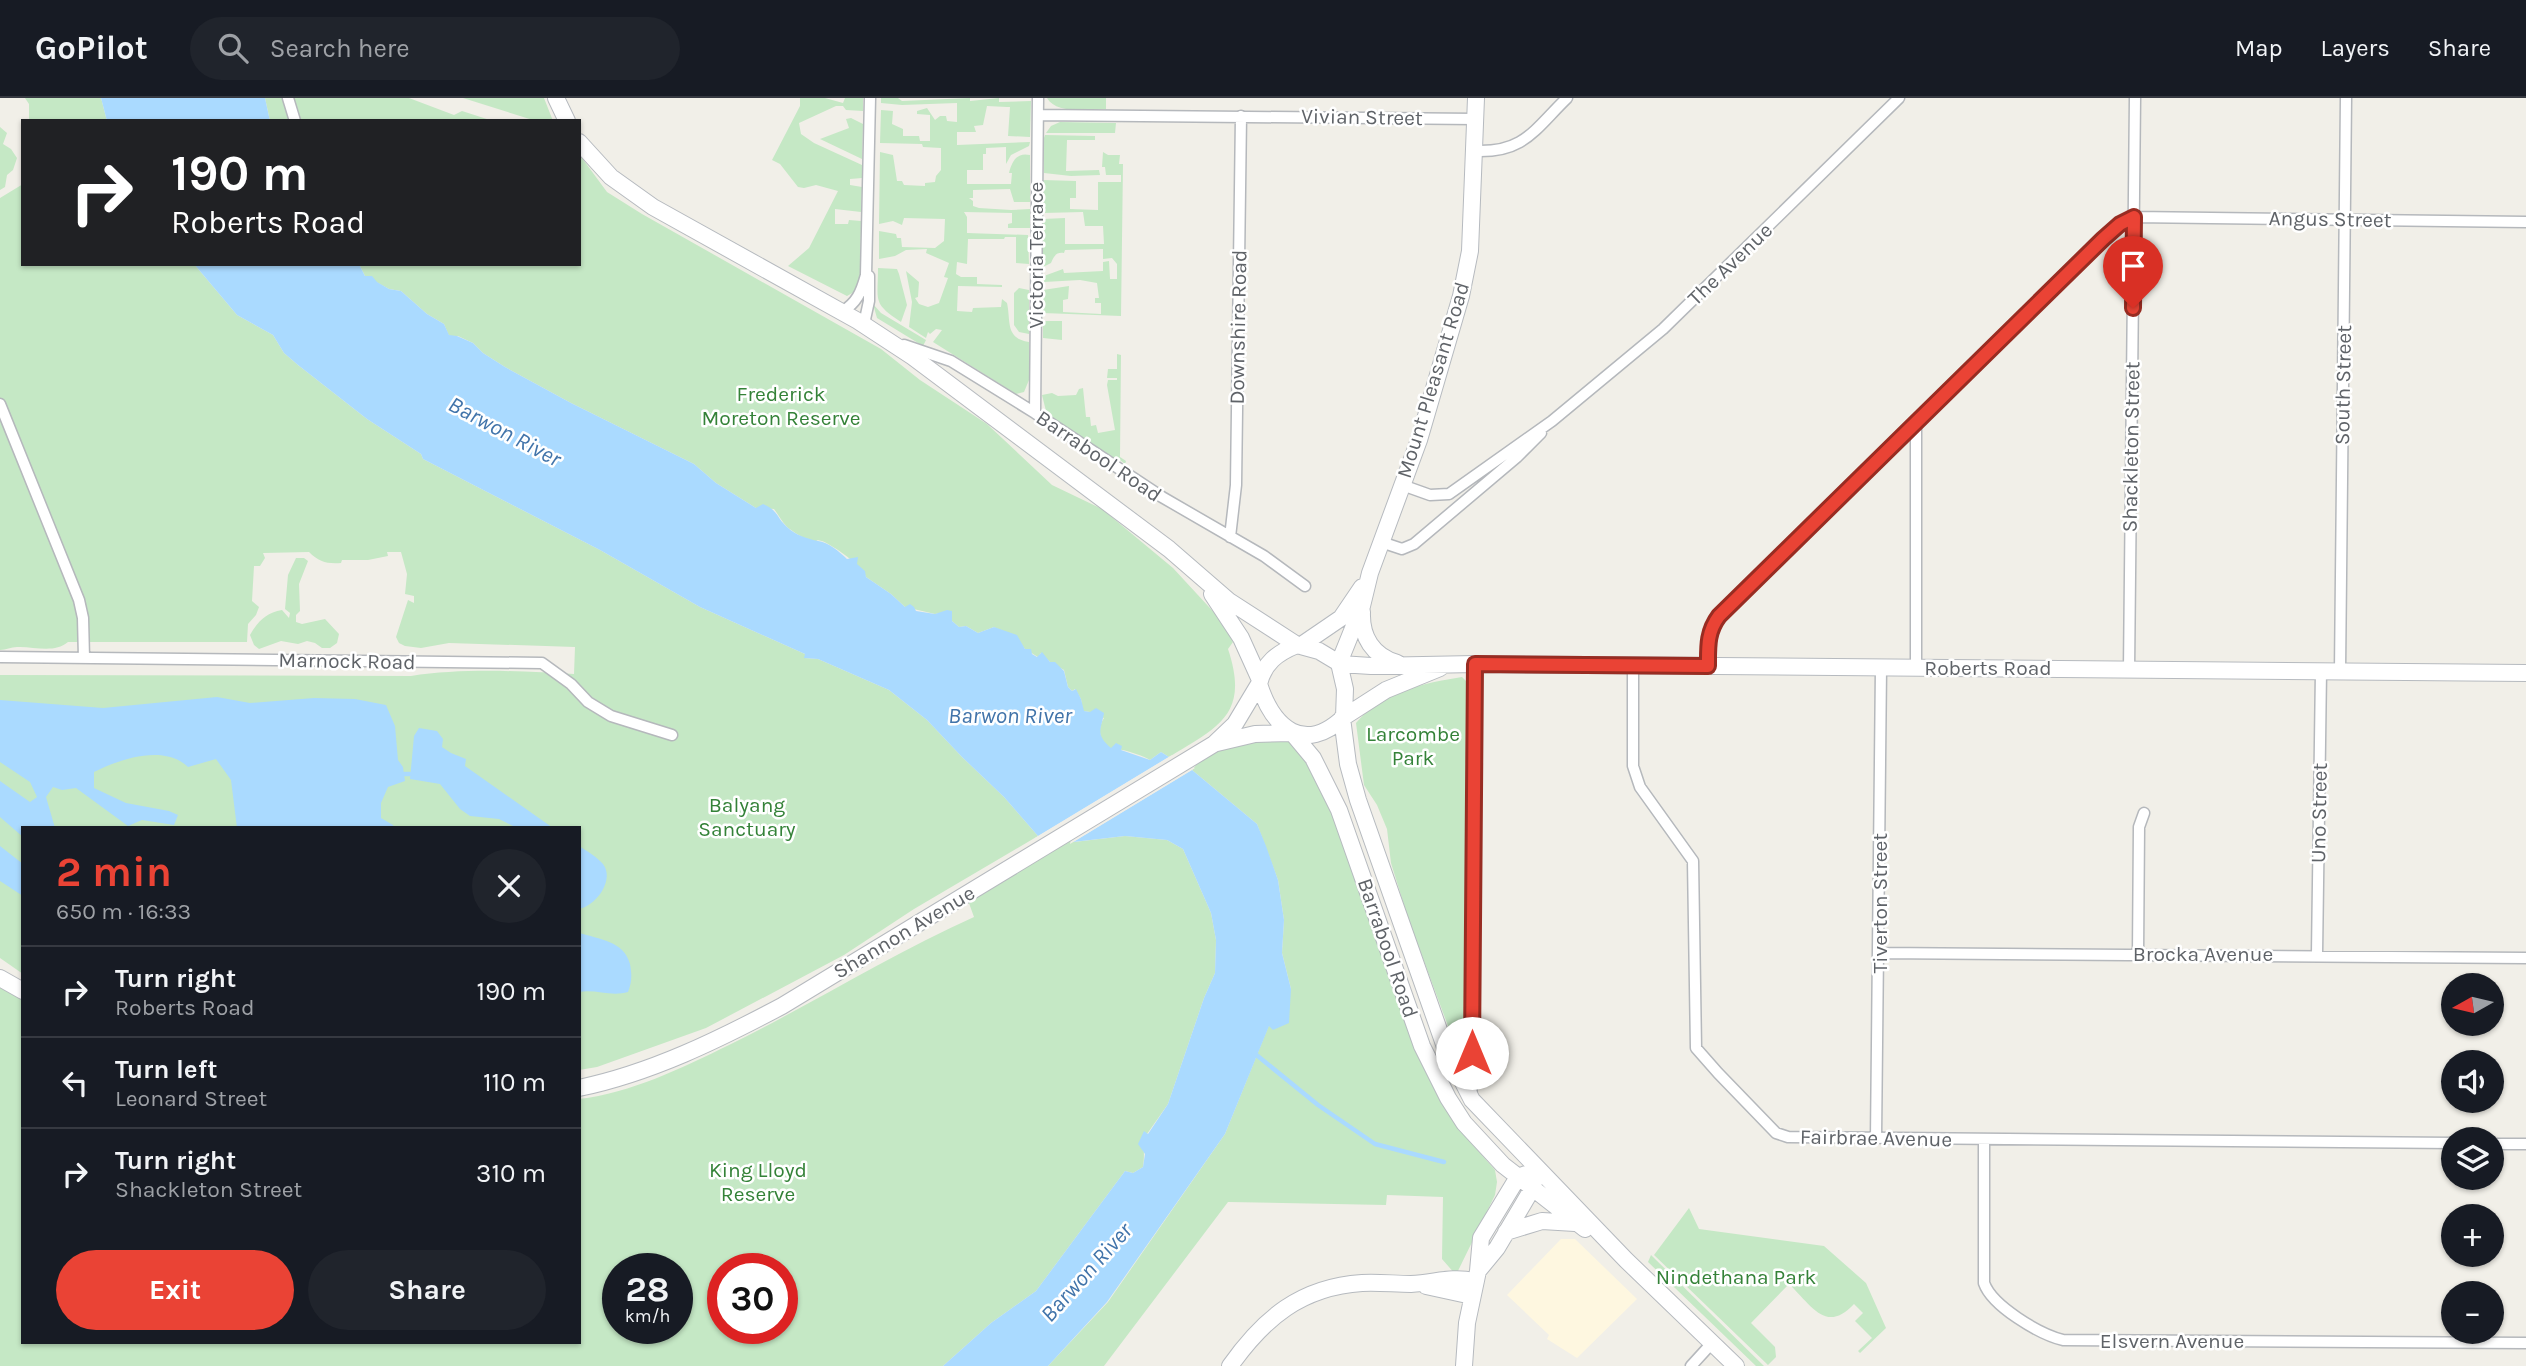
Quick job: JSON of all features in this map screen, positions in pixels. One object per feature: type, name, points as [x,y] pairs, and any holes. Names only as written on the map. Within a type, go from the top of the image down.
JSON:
[{"type":"street","points":[[288,98],[294,119]]},
{"type":"street","points":[[556,98],[566,119]]},
{"type":"street","points":[[864,324],[869,301],[867,262],[870,98]]},
{"type":"street","name":"Victoria Terrace","points":[[1035,413],[1038,98]]},
{"type":"street","name":"Mount Pleasant Road","points":[[1340,663],[1423,427],[1461,296],[1470,251],[1476,98]]},
{"type":"street","points":[[1475,151],[1514,147],[1567,98]]},
{"type":"street","name":"The Avenue","points":[[1402,485],[1430,495],[1450,494],[1552,421],[1663,330],[1899,98]]},
{"type":"street","name":"Shackleton Street","points":[[2129,670],[2135,98]]},
{"type":"street","name":"South Street","points":[[2340,671],[2346,98]]},
{"type":"street","name":"Vivian Street","points":[[1038,115],[1476,119]]},
{"type":"street","name":"Downshire Road","points":[[1230,537],[1236,485],[1241,116]]},
{"type":"street","name":"Barrabool Road","points":[[581,144],[611,177],[653,207],[864,324],[886,339],[1022,437],[1163,544],[1229,601],[1299,645]]},
{"type":"street","points":[[1708,666],[1708,638],[1712,625],[1719,616],[2103,239],[2120,224],[2134,217]]},
{"type":"street","name":"Angus Street","points":[[2134,217],[2526,222]]},
{"type":"street","points":[[842,312],[855,303],[862,293],[867,262]]},
{"type":"street","name":"Barrabool Road","points":[[886,339],[949,359],[1162,498],[1264,556],[1305,586]]},
{"type":"street","points":[[0,404],[79,600],[83,618],[84,658]]},
{"type":"street","name":"The Avenue","points":[[1381,542],[1402,549],[1414,544],[1517,457],[1552,421]]},
{"type":"street","points":[[1916,423],[1916,668]]},
{"type":"street","name":"Mount Pleasant Road","points":[[1299,645],[1341,618],[1370,573]]},
{"type":"street","name":"Barrabool Road","points":[[1199,575],[1241,638],[1259,682]]},
{"type":"street","points":[[1362,606],[1363,629],[1369,645],[1384,659],[1406,664]]},
{"type":"street","points":[[1299,645],[1319,651],[1340,663],[1345,689],[1343,717],[1318,734],[1292,733],[1268,707],[1259,682],[1272,659],[1299,645]]},
{"type":"street","name":"Marnock Road","points":[[0,657],[542,663],[571,684],[588,702],[611,716],[672,735]]},
{"type":"street","name":"Roberts Road","points":[[1340,663],[1371,666],[1475,664],[2526,673]]},
{"type":"street","points":[[1472,1100],[1475,664]]},
{"type":"street","name":"Roberts Road","points":[[1343,717],[1380,693],[1449,665]]},
{"type":"street","name":"Fairbrae Avenue","points":[[1633,666],[1635,776],[1693,861],[1696,1048],[1776,1133],[1788,1136],[1876,1138],[2441,1143]]},
{"type":"street","name":"Tiverton Street","points":[[1876,1138],[1881,668]]},
{"type":"street","name":"Uno Street","points":[[2317,954],[2322,671]]},
{"type":"street","name":"Shannon Avenue","points":[[581,1087],[644,1070],[718,1040],[782,1006],[1214,744],[1240,717],[1259,682]]},
{"type":"street","name":"Barrabool Road","points":[[1343,717],[1353,784],[1448,1055],[1472,1100],[1626,1261],[1737,1366]]},
{"type":"street","name":"Barrabool Road","points":[[1292,733],[1313,758],[1339,810],[1397,979],[1432,1067],[1464,1123],[1496,1157],[1532,1189],[1626,1261]]},
{"type":"street","name":"Shannon Avenue","points":[[1214,744],[1255,734],[1292,733]]},
{"type":"street","points":[[2138,954],[2139,827],[2144,813]]},
{"type":"street","name":"Brocka Avenue","points":[[1880,953],[2317,954],[2526,958]]},
{"type":"street","points":[[0,978],[21,991]]},
{"type":"street","points":[[1448,1055],[1463,1066],[1470,1062],[1472,1053]]},
{"type":"street","name":"Elsvern Avenue","points":[[1984,1139],[1984,1283],[1987,1292],[1994,1300],[2054,1338],[2526,1343]]},
{"type":"street","points":[[2504,1144],[2526,1144]]},
{"type":"street","points":[[1464,1366],[1480,1238],[1518,1177],[1538,1170]]},
{"type":"street","points":[[1475,1283],[1532,1189],[1538,1170]]},
{"type":"street","points":[[1506,1232],[1542,1221],[1578,1224]]},
{"type":"street","points":[[1230,1366],[1250,1338],[1270,1318],[1294,1302],[1322,1290],[1362,1283],[1416,1283],[1454,1277],[1475,1283]]},
{"type":"street","points":[[1691,1366],[1712,1343]]},
{"type":"shaded area","points":[[1561,1239],[1575,1239],[1637,1299],[1577,1358],[1547,1339],[1549,1335],[1507,1295]]},
{"type":"green space","points":[[25,98],[101,98],[106,119],[29,119],[29,104]]},
{"type":"green space","points":[[265,98],[409,98],[454,115],[462,111],[487,119],[270,119]]},
{"type":"green space","points":[[463,98],[544,98],[552,119],[530,119]]},
{"type":"green space","points":[[800,98],[825,98],[843,103],[845,98],[863,98],[863,111],[846,110],[843,106],[836,106],[799,123],[801,134],[814,143],[862,165],[862,178],[850,179],[850,185],[862,187],[861,212],[835,209],[835,224],[848,224],[849,220],[861,221],[860,284],[856,291],[847,296],[788,266],[809,248],[838,191],[816,185],[798,187],[780,164],[772,160],[800,106]]},
{"type":"green space","points":[[881,98],[898,98],[902,101],[970,98],[970,101],[999,98],[999,102],[1031,101],[1030,137],[1008,136],[1010,107],[987,106],[983,125],[974,126],[976,132],[957,132],[957,145],[1030,142],[1029,146],[1011,155],[1006,164],[1006,147],[986,148],[986,154],[983,154],[983,170],[967,170],[967,184],[1011,184],[1012,173],[1009,173],[1014,161],[1018,156],[1030,155],[1030,202],[1014,202],[1010,189],[973,190],[973,198],[969,198],[973,201],[973,206],[979,208],[1030,209],[1030,228],[1008,228],[1008,224],[1012,223],[1012,213],[964,212],[967,217],[967,233],[1028,235],[1029,264],[1016,263],[1016,237],[968,239],[967,264],[957,262],[956,274],[961,277],[977,277],[977,284],[1002,285],[958,286],[957,311],[972,312],[973,308],[1001,307],[1002,299],[1007,303],[1010,328],[1016,337],[1029,342],[1029,380],[1024,392],[1016,394],[933,342],[942,330],[936,329],[930,334],[928,332],[926,338],[909,327],[912,302],[906,271],[919,282],[918,297],[915,298],[919,304],[928,307],[939,303],[948,278],[944,277],[949,263],[926,253],[927,249],[906,250],[895,256],[879,259],[879,231],[896,234],[897,238],[901,238],[902,247],[935,248],[944,241],[945,219],[904,218],[902,225],[893,221],[879,224],[880,152],[893,155],[897,181],[902,181],[904,185],[925,186],[925,183],[935,182],[941,170],[941,148],[923,147],[922,144],[880,143],[881,110],[893,111],[892,124],[903,129],[903,136],[919,136],[920,141],[930,141],[930,115],[917,114],[917,111],[927,108],[935,120],[946,116],[947,121],[957,122],[957,103],[902,105],[881,103]]},
{"type":"green space","points":[[1047,98],[1106,98],[1106,109],[1066,109],[1058,107]]},
{"type":"green space","points":[[851,118],[863,124],[862,159],[820,139],[849,128],[846,119]]},
{"type":"green space","points":[[1060,122],[1116,123],[1115,133],[1046,133],[1051,126]]},
{"type":"green space","points":[[0,127],[7,133],[3,144],[11,149],[17,158],[13,170],[7,175],[5,187],[0,190]]},
{"type":"green space","points":[[1045,135],[1095,136],[1095,140],[1067,140],[1066,171],[1099,170],[1100,175],[1044,173]]},
{"type":"green space","points":[[1103,152],[1120,155],[1119,164],[1123,164],[1121,316],[1043,313],[1043,290],[1069,286],[1068,299],[1063,300],[1063,312],[1101,314],[1101,303],[1095,303],[1095,298],[1099,298],[1097,283],[1080,280],[1044,282],[1044,276],[1063,269],[1064,273],[1103,271],[1103,262],[1109,261],[1110,279],[1117,279],[1117,264],[1112,258],[1103,259],[1103,249],[1065,250],[1043,267],[1043,219],[1065,218],[1065,244],[1104,244],[1103,226],[1085,226],[1083,212],[1043,213],[1043,180],[1076,181],[1076,198],[1070,198],[1070,209],[1098,210],[1098,182],[1121,182],[1121,175],[1106,175],[1105,167],[1102,167]]},
{"type":"green space","name":"Frederick Moreton Reserve","points":[[581,157],[607,192],[881,349],[920,380],[987,424],[1052,485],[1102,509],[1173,568],[1221,620],[1233,642],[1228,649],[1234,671],[1235,690],[1232,704],[1215,727],[1169,757],[1161,752],[1150,760],[1123,750],[1111,749],[1100,735],[1104,718],[1083,711],[1081,699],[1075,689],[1072,691],[1068,687],[1064,670],[1041,653],[1038,657],[1025,649],[1017,639],[994,627],[978,633],[966,626],[959,627],[952,621],[951,611],[935,614],[905,607],[866,577],[860,567],[840,552],[822,541],[808,540],[789,529],[774,509],[756,508],[716,483],[694,464],[505,367],[473,343],[458,336],[449,336],[444,324],[427,314],[401,291],[389,289],[365,276],[360,266],[581,266]]},
{"type":"green space","name":"Balyang Sanctuary","points":[[21,185],[21,266],[196,266],[237,315],[273,335],[284,353],[298,365],[367,419],[421,454],[423,459],[600,550],[700,607],[805,654],[805,658],[818,659],[889,690],[927,720],[1004,797],[1038,836],[914,909],[844,955],[706,1028],[597,1067],[581,1070],[581,826],[21,826],[21,973],[0,958],[0,675],[411,676],[492,671],[574,674],[575,647],[449,643],[421,648],[405,646],[399,643],[396,637],[408,600],[414,603],[414,596],[405,594],[407,574],[401,552],[387,552],[388,556],[368,560],[327,563],[309,552],[263,553],[265,558],[260,566],[254,566],[252,601],[259,607],[248,624],[247,642],[68,642],[50,649],[17,647],[0,650],[0,198]]},
{"type":"green space","points":[[878,268],[897,269],[907,305],[901,322],[881,305],[878,295]]},
{"type":"green space","points":[[1019,288],[1029,290],[1029,334],[1019,332],[1014,325],[1014,293]]},
{"type":"green space","points":[[873,304],[881,313],[926,340],[923,346],[877,318]]},
{"type":"green space","points":[[1043,321],[1062,321],[1062,340],[1043,338]]},
{"type":"green space","points":[[1117,354],[1121,355],[1120,457],[1126,461],[1125,464],[1120,460],[1117,462],[1047,415],[1042,395],[1076,395],[1079,389],[1083,388],[1086,417],[1090,417],[1091,426],[1096,425],[1098,433],[1115,430],[1107,385],[1108,380],[1117,378],[1107,378],[1108,369],[1117,369]]},
{"type":"green space","points":[[296,558],[308,561],[299,584],[300,611],[296,615],[296,622],[302,624],[325,619],[339,634],[337,643],[330,648],[322,648],[307,641],[298,644],[281,641],[259,649],[250,635],[259,622],[271,613],[282,610],[289,618],[290,613],[285,609],[288,575]]},
{"type":"green space","name":"Larcombe Park","points":[[1462,677],[1466,681],[1464,1055],[1458,1053],[1408,918],[1391,863],[1387,829],[1377,805],[1364,785],[1356,723],[1366,712],[1391,696],[1433,682]]},
{"type":"green space","points":[[1293,734],[1359,863],[1387,970],[1415,1050],[1458,1128],[1495,1170],[1495,1195],[1456,1275],[1442,1259],[1443,1197],[1387,1195],[1386,1205],[1228,1202],[1104,1366],[1048,1366],[1108,1302],[1225,1134],[1269,1025],[1291,989],[1282,953],[1284,920],[1278,880],[1257,824],[1192,770],[1214,744]]},
{"type":"green space","name":"King Lloyd Reserve","points":[[1073,829],[1074,842],[1125,836],[1167,840],[1183,849],[1211,913],[1216,940],[1215,973],[1168,1104],[1147,1134],[1144,1132],[1143,1167],[1133,1173],[1125,1171],[1036,1291],[991,1323],[943,1366],[0,1366],[0,987],[21,999],[21,1344],[581,1344],[581,1099],[637,1085],[693,1062],[974,917],[966,895]]},
{"type":"green space","name":"Nindethana Park","points":[[1689,1208],[1699,1229],[1824,1246],[1866,1283],[1886,1328],[1860,1353],[1858,1351],[1872,1338],[1855,1321],[1863,1313],[1854,1304],[1844,1313],[1827,1317],[1812,1308],[1789,1284],[1751,1323],[1775,1347],[1776,1357],[1768,1365],[1654,1255]]},
{"type":"green space","points":[[1651,1255],[1764,1366],[1756,1366],[1648,1262]]},
{"type":"water","points":[[101,98],[265,98],[270,119],[106,119]]},
{"type":"water","name":"Barwon River","points":[[196,266],[360,266],[365,276],[372,276],[389,289],[401,291],[427,314],[444,324],[449,335],[473,343],[505,367],[694,464],[716,483],[756,508],[763,504],[772,509],[787,527],[798,534],[826,543],[847,559],[858,557],[857,564],[865,571],[866,577],[905,607],[910,604],[916,611],[935,614],[952,611],[952,621],[959,627],[966,626],[978,633],[994,627],[1017,635],[1025,649],[1031,649],[1032,654],[1037,657],[1042,652],[1050,662],[1055,662],[1064,671],[1068,687],[1072,691],[1076,689],[1084,711],[1090,712],[1096,708],[1104,713],[1101,735],[1111,748],[1116,743],[1122,746],[1121,750],[1150,760],[1161,752],[1169,757],[1038,836],[1004,797],[927,720],[889,690],[818,659],[804,658],[805,654],[700,607],[600,550],[423,459],[421,454],[367,419],[298,365],[284,353],[273,335],[237,315]]},
{"type":"water","points":[[217,697],[250,703],[314,698],[355,699],[386,705],[395,726],[398,760],[403,767],[405,781],[388,787],[381,803],[381,818],[393,826],[237,826],[231,780],[216,759],[188,767],[167,756],[155,755],[116,762],[94,772],[94,788],[126,803],[178,815],[174,825],[142,820],[128,826],[76,788],[62,790],[53,787],[46,797],[54,826],[21,826],[21,835],[0,817],[0,781],[30,802],[37,797],[30,782],[0,762],[0,700],[103,708]]},
{"type":"water","points":[[419,728],[437,731],[443,739],[442,747],[466,759],[465,766],[550,826],[513,826],[499,819],[470,816],[460,809],[440,784],[410,779],[414,736]]},
{"type":"water","name":"Barwon River","points":[[1192,770],[1257,824],[1266,846],[1278,880],[1284,920],[1282,953],[1291,989],[1289,1023],[1273,1030],[1269,1026],[1225,1134],[1107,1302],[1048,1366],[943,1366],[991,1323],[1036,1291],[1125,1171],[1133,1173],[1143,1167],[1145,1154],[1138,1144],[1144,1131],[1148,1134],[1168,1104],[1215,973],[1216,940],[1211,913],[1183,849],[1167,840],[1125,836],[1073,842]]},
{"type":"water","points":[[0,846],[21,862],[21,895],[0,881]]},
{"type":"water","points":[[581,847],[603,864],[607,877],[597,898],[581,908]]},
{"type":"water","points":[[581,934],[610,942],[622,950],[631,968],[628,992],[616,994],[581,992]]},
{"type":"pier","points":[[1172,755],[1170,760],[1040,839],[1035,838]]},
{"type":"pier","points":[[1190,767],[1195,768],[1070,844],[1071,839]]},
{"type":"waterway","points":[[404,774],[410,774]]},
{"type":"waterway","points":[[1254,1053],[1318,1105],[1375,1144],[1444,1162]]},
{"type":"route","points":[[1472,1053],[1475,664],[1708,666],[1708,638],[1712,625],[1719,616],[2103,239],[2120,224],[2134,217],[2133,308]]}]
